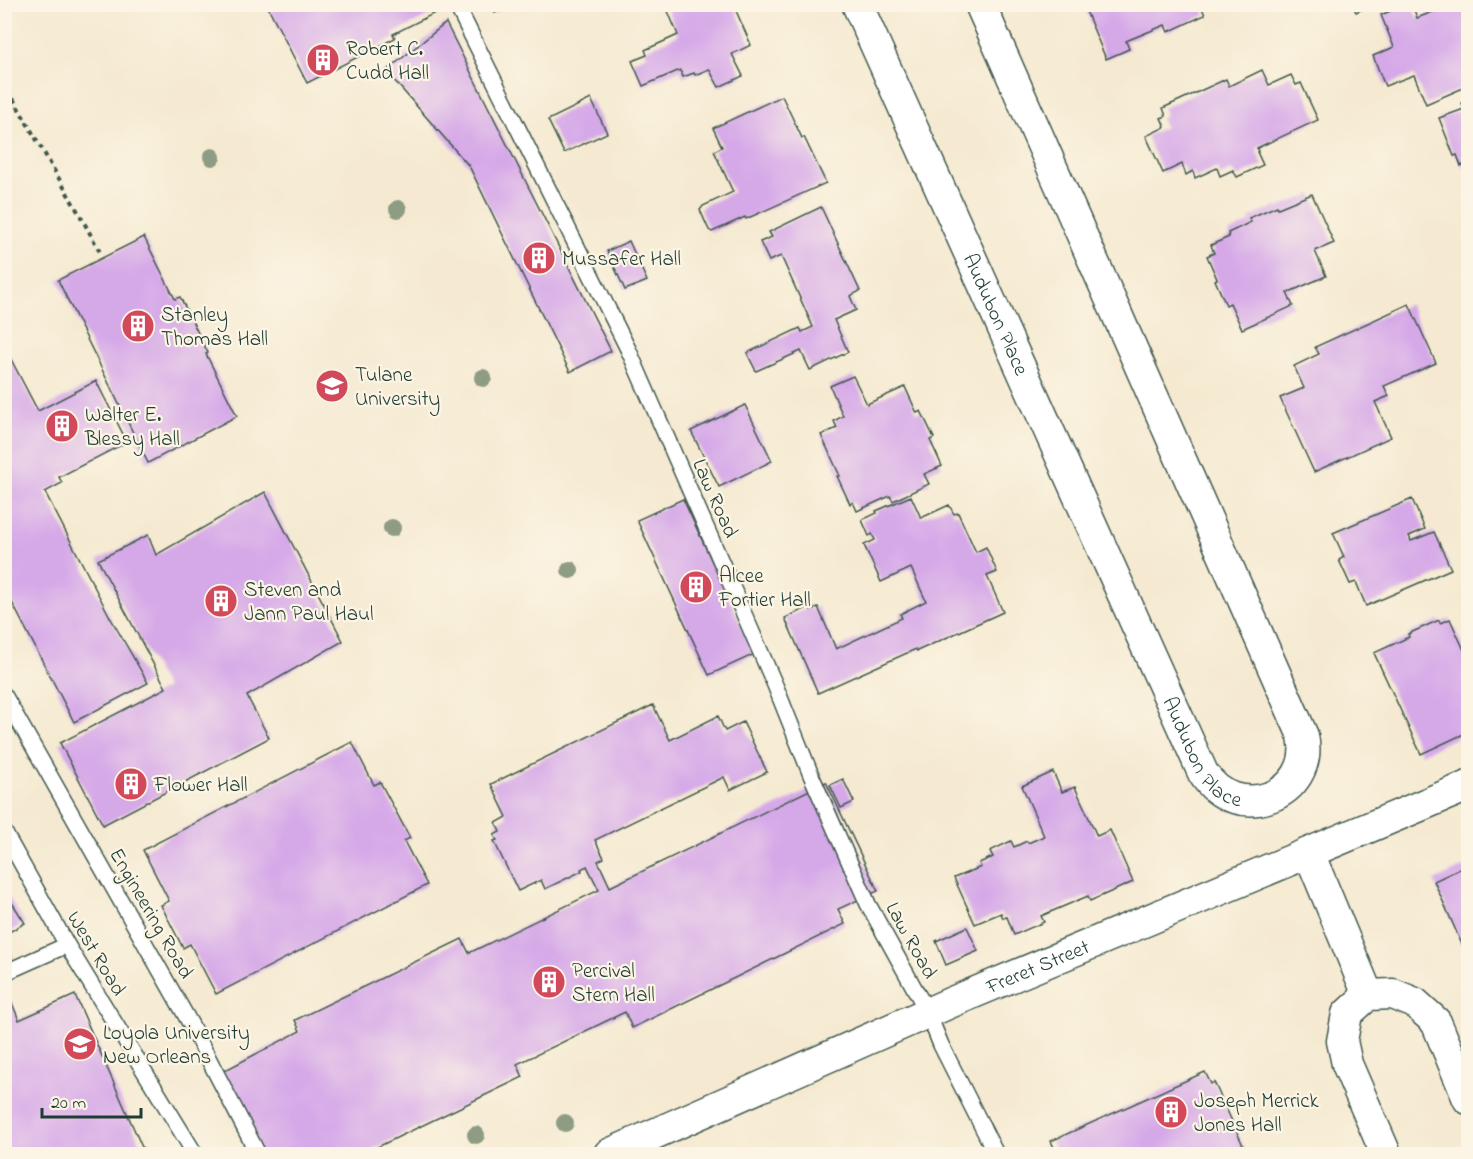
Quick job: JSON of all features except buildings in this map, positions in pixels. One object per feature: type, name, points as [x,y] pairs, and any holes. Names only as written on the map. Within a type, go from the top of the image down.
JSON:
[{"type":"street","name":"Audubon Place","points":[[857,4],[1203,773],[1211,784],[1226,795],[1244,801],[1267,798],[1284,789],[1296,776],[1304,754],[1303,736],[980,4]]},
{"type":"street","name":"Freret Street","points":[[609,1155],[928,1013],[1468,786]]},
{"type":"street","points":[[1309,853],[1368,995]]},
{"type":"street","points":[[1386,1155],[1347,1064],[1342,1041],[1347,1014],[1368,995],[1394,994],[1414,1003],[1436,1022],[1468,1099]]},
{"type":"lane","name":"Law Road","points":[[456,4],[629,351],[766,663],[806,763],[868,904],[928,1013],[941,1045],[996,1155]]},
{"type":"lane","name":"Engineering Road","points":[[4,695],[190,1023],[258,1155]]},
{"type":"lane","name":"West Road","points":[[4,832],[67,945],[195,1155]]},
{"type":"lane","points":[[4,972],[67,945]]},
{"type":"path","points":[[4,83],[100,252]]},
{"type":"place","name":"Robert C. Cudd Hall","points":[[323,60]]},
{"type":"place","name":"Mussafer Hall","points":[[539,258]]},
{"type":"place","name":"Stanley Thomas Hall","points":[[138,326]]},
{"type":"place","name":"Tulane University","points":[[332,386]]},
{"type":"place","name":"Walter E. Blessy Hall","points":[[62,426]]},
{"type":"place","name":"Alcee Fortier Hall","points":[[696,587]]},
{"type":"place","name":"Steven and Jann Paul Haul","points":[[221,601]]},
{"type":"place","name":"Flower Hall","points":[[131,784]]},
{"type":"place","name":"Percival Stern Hall","points":[[549,982]]},
{"type":"place","name":"Loyola University New Orleans","points":[[80,1044]]},
{"type":"place","name":"Joseph Merrick Jones Hall","points":[[1171,1112]]}]
